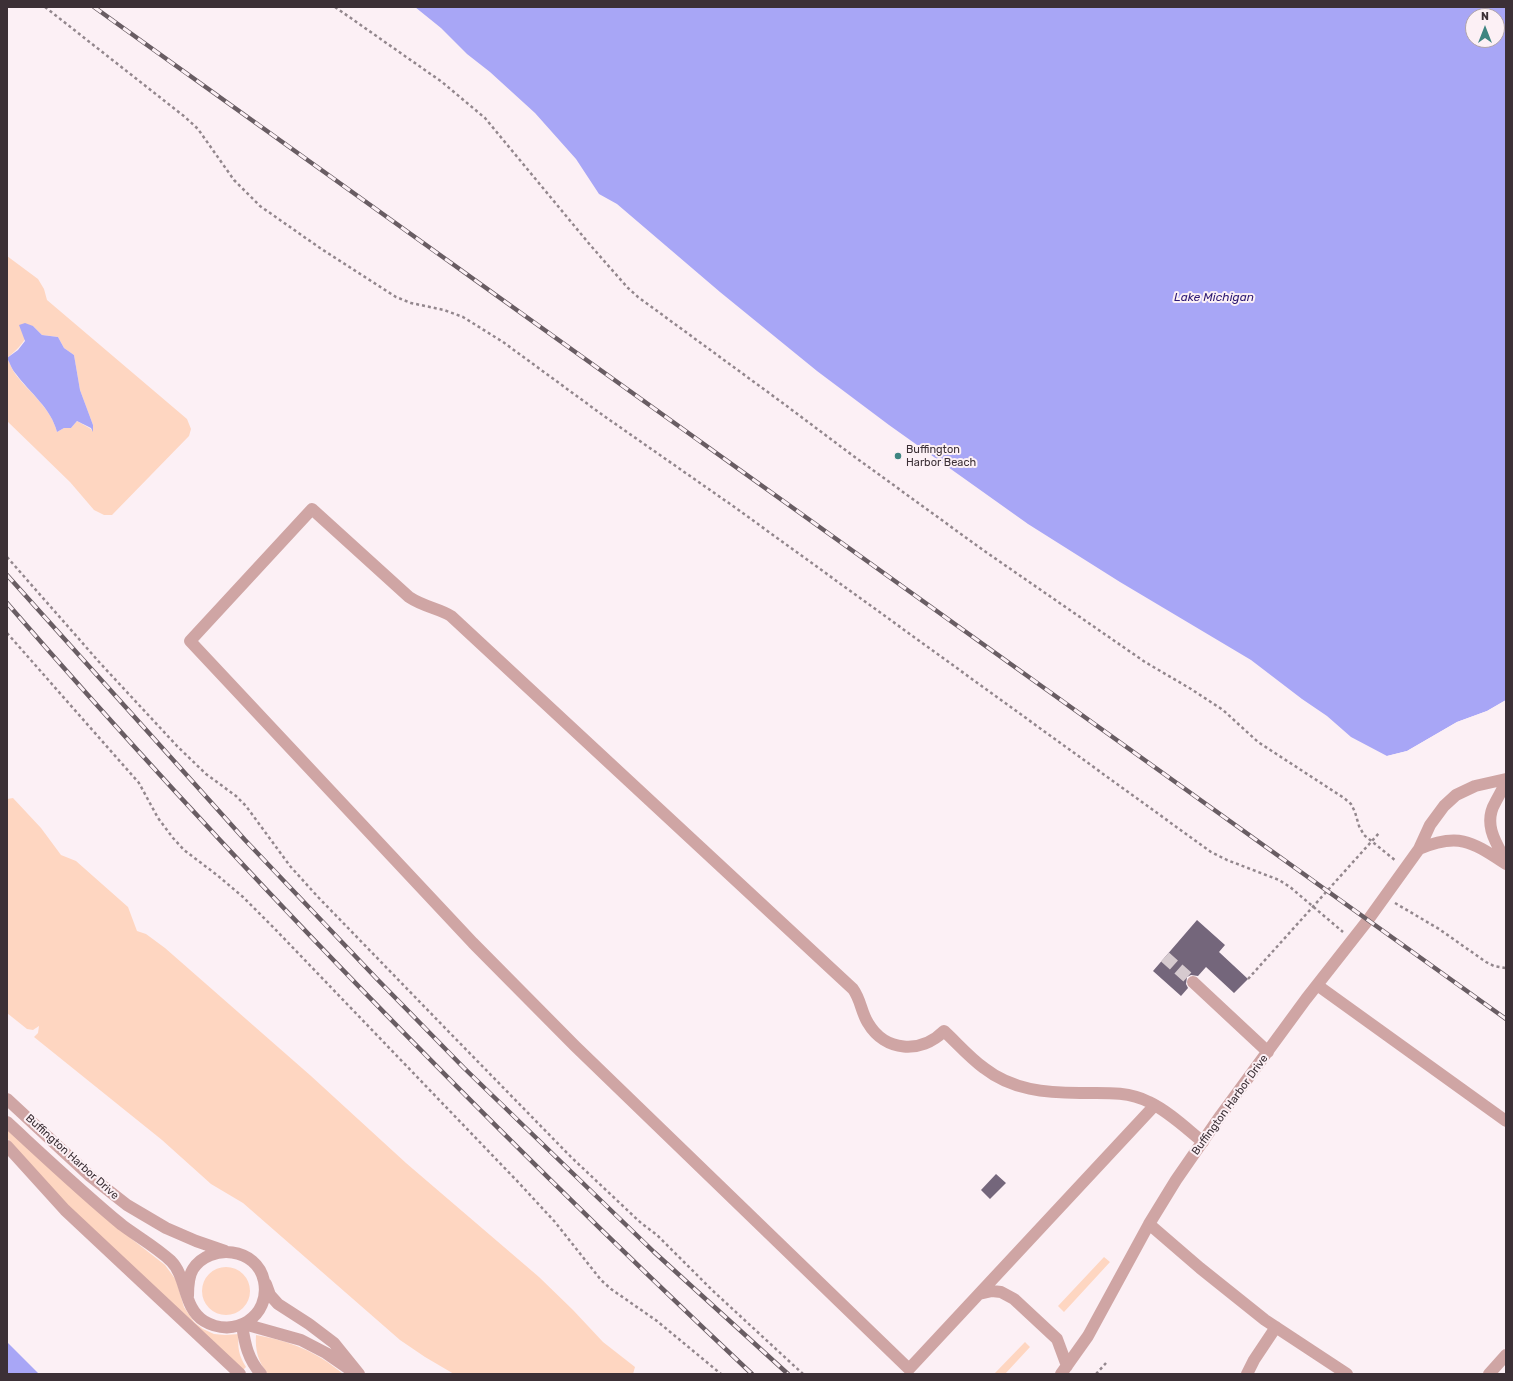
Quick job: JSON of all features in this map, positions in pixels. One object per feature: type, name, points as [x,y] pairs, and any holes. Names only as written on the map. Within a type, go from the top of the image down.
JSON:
[{"type":"street","points":[[1155,1106],[909,1368],[574,1046],[473,942],[190,641],[312,509],[409,597],[425,606],[447,613],[451,616],[853,989],[860,1002],[866,1019],[878,1036],[890,1043],[904,1047],[918,1046],[928,1043],[944,1031],[984,1068],[996,1076],[1015,1085],[1034,1090],[1054,1092],[1118,1093],[1149,1102],[1155,1106],[1203,1142]]},
{"type":"street","name":"Buffington Harbor Drive","points":[[1064,1370],[1088,1336],[1148,1224],[1176,1180],[1317,985],[1419,849],[1430,825],[1444,806],[1456,795],[1475,786],[1506,780]]},
{"type":"street","points":[[1506,780],[1502,794],[1495,803],[1491,812],[1490,821],[1494,840],[1506,863]]},
{"type":"street","points":[[1419,849],[1434,842],[1450,840],[1467,842],[1485,850],[1506,863]]},
{"type":"street","points":[[1193,982],[1268,1052]]},
{"type":"street","points":[[1317,985],[1506,1121]]},
{"type":"street","name":"Buffington Harbor Drive","points":[[7,1099],[90,1176],[127,1205],[166,1228],[196,1241],[226,1251]]},
{"type":"street","name":"Buffington Harbor Drive","points":[[7,1122],[78,1188],[123,1226],[171,1262],[180,1273],[188,1296]]},
{"type":"street","points":[[7,1146],[65,1210],[240,1374]]},
{"type":"street","points":[[1148,1224],[1200,1268],[1276,1327],[1347,1374]]},
{"type":"street","points":[[264,1279],[265,1292],[262,1305],[255,1316],[243,1325],[228,1328],[214,1326],[202,1320],[192,1309],[188,1296],[188,1282],[193,1270],[201,1260],[213,1253],[226,1251],[238,1253],[249,1259],[258,1268],[264,1279],[270,1295],[278,1304],[309,1324],[334,1343],[351,1362],[359,1374]]},
{"type":"street","points":[[979,1294],[985,1292],[996,1292],[1008,1295],[1014,1299],[1057,1339],[1064,1370]]},
{"type":"street","points":[[243,1325],[246,1350],[253,1364],[261,1374]]},
{"type":"street","points":[[243,1325],[301,1340],[326,1353],[355,1374]]},
{"type":"street","points":[[1247,1374],[1254,1360],[1276,1327]]},
{"type":"street","points":[[1489,1374],[1506,1355]]},
{"type":"path","points":[[45,7],[185,117],[198,130],[234,180],[260,206],[320,248],[396,297],[411,303],[444,310],[462,317],[503,342],[1205,847],[1226,860],[1279,880],[1290,887],[1352,940]]},
{"type":"path","points":[[336,7],[442,82],[485,118],[591,246],[628,288],[638,297],[983,550],[1145,662],[1223,710],[1258,742],[1344,798],[1351,804],[1364,835],[1405,868]]},
{"type":"path","points":[[7,557],[177,746],[206,774],[236,796],[246,806],[295,871],[448,1031],[571,1157],[641,1223],[657,1235],[712,1290],[803,1374]]},
{"type":"path","points":[[7,633],[139,783],[158,818],[184,850],[243,897],[274,928],[519,1183],[555,1222],[601,1280],[636,1308],[657,1321],[720,1374]]},
{"type":"path","points":[[1248,979],[1380,832]]},
{"type":"path","points":[[1384,896],[1439,929],[1486,962],[1506,968]]},
{"type":"path","points":[[1096,1374],[1106,1363]]},
{"type":"shaded area","points":[[7,256],[38,279],[44,289],[47,300],[187,419],[191,429],[189,436],[112,515],[104,515],[94,510],[70,482],[7,421]],"holes":[[[33,326],[42,335],[58,337],[64,348],[74,355],[80,390],[93,425],[92,431],[77,421],[71,428],[64,428],[57,432],[54,423],[40,401],[13,371],[7,358],[22,344]]]},
{"type":"shaded area","points":[[13,798],[41,828],[61,855],[76,861],[128,907],[137,931],[146,934],[165,948],[311,1076],[406,1163],[539,1277],[603,1342],[635,1367],[633,1374],[454,1374],[400,1340],[243,1203],[211,1184],[162,1140],[34,1037],[38,1033],[39,1026],[33,1030],[27,1029],[7,1013],[7,799]]},
{"type":"shaded area","points":[[7,1129],[133,1240],[165,1265],[176,1280],[184,1307],[194,1322],[203,1329],[214,1334],[239,1334],[239,1351],[246,1367],[243,1370],[75,1215],[7,1138]]},
{"type":"shaded area","points":[[1104,1257],[1110,1262],[1064,1312],[1058,1306]]},
{"type":"shaded area","points":[[226,1267],[235,1269],[243,1274],[248,1282],[250,1291],[248,1300],[243,1308],[235,1313],[226,1315],[217,1313],[209,1308],[204,1300],[202,1291],[204,1282],[209,1274],[217,1269]]},
{"type":"shaded area","points":[[256,1335],[280,1340],[302,1348],[323,1359],[343,1374],[268,1374],[258,1356]]},
{"type":"shaded area","points":[[1025,1342],[1030,1347],[1005,1374],[994,1374]]},
{"type":"water","name":"Lake Michigan","points":[[415,7],[1506,7],[1506,700],[1487,711],[1457,722],[1407,751],[1387,756],[1351,737],[1327,716],[1251,660],[1120,582],[1028,524],[889,425],[817,371],[720,292],[617,204],[599,194],[576,159],[535,113],[490,72],[467,54],[441,28]]},
{"type":"water","points":[[25,323],[33,326],[42,335],[58,337],[64,348],[74,355],[80,390],[93,425],[93,432],[91,428],[77,421],[71,428],[64,428],[57,432],[50,415],[40,401],[13,371],[7,358],[18,350],[25,341],[19,325]]},
{"type":"water","points":[[7,1342],[39,1374],[7,1374]]},
{"type":"pier","points":[[1506,700],[1506,703],[1488,713],[1458,724],[1407,753],[1391,757],[1387,756],[1407,751],[1457,722],[1487,711]]},
{"type":"building","points":[[1197,920],[1225,945],[1219,952],[1248,979],[1234,993],[1206,967],[1198,976],[1191,975],[1187,977],[1186,984],[1188,988],[1181,996],[1153,971]]},
{"type":"building","points":[[996,1174],[1006,1183],[990,1199],[981,1190]]},
{"type":"tunnel","points":[[1165,957],[1193,982]]},
{"type":"railway","points":[[94,7],[1506,1019]]},
{"type":"railway","points":[[7,575],[245,840],[376,978],[464,1068],[654,1252],[788,1374]]},
{"type":"railway","points":[[7,603],[186,803],[370,998],[559,1188],[752,1374]]},
{"type":"place","name":"Buffington Harbor Beach","points":[[898,456]]}]
